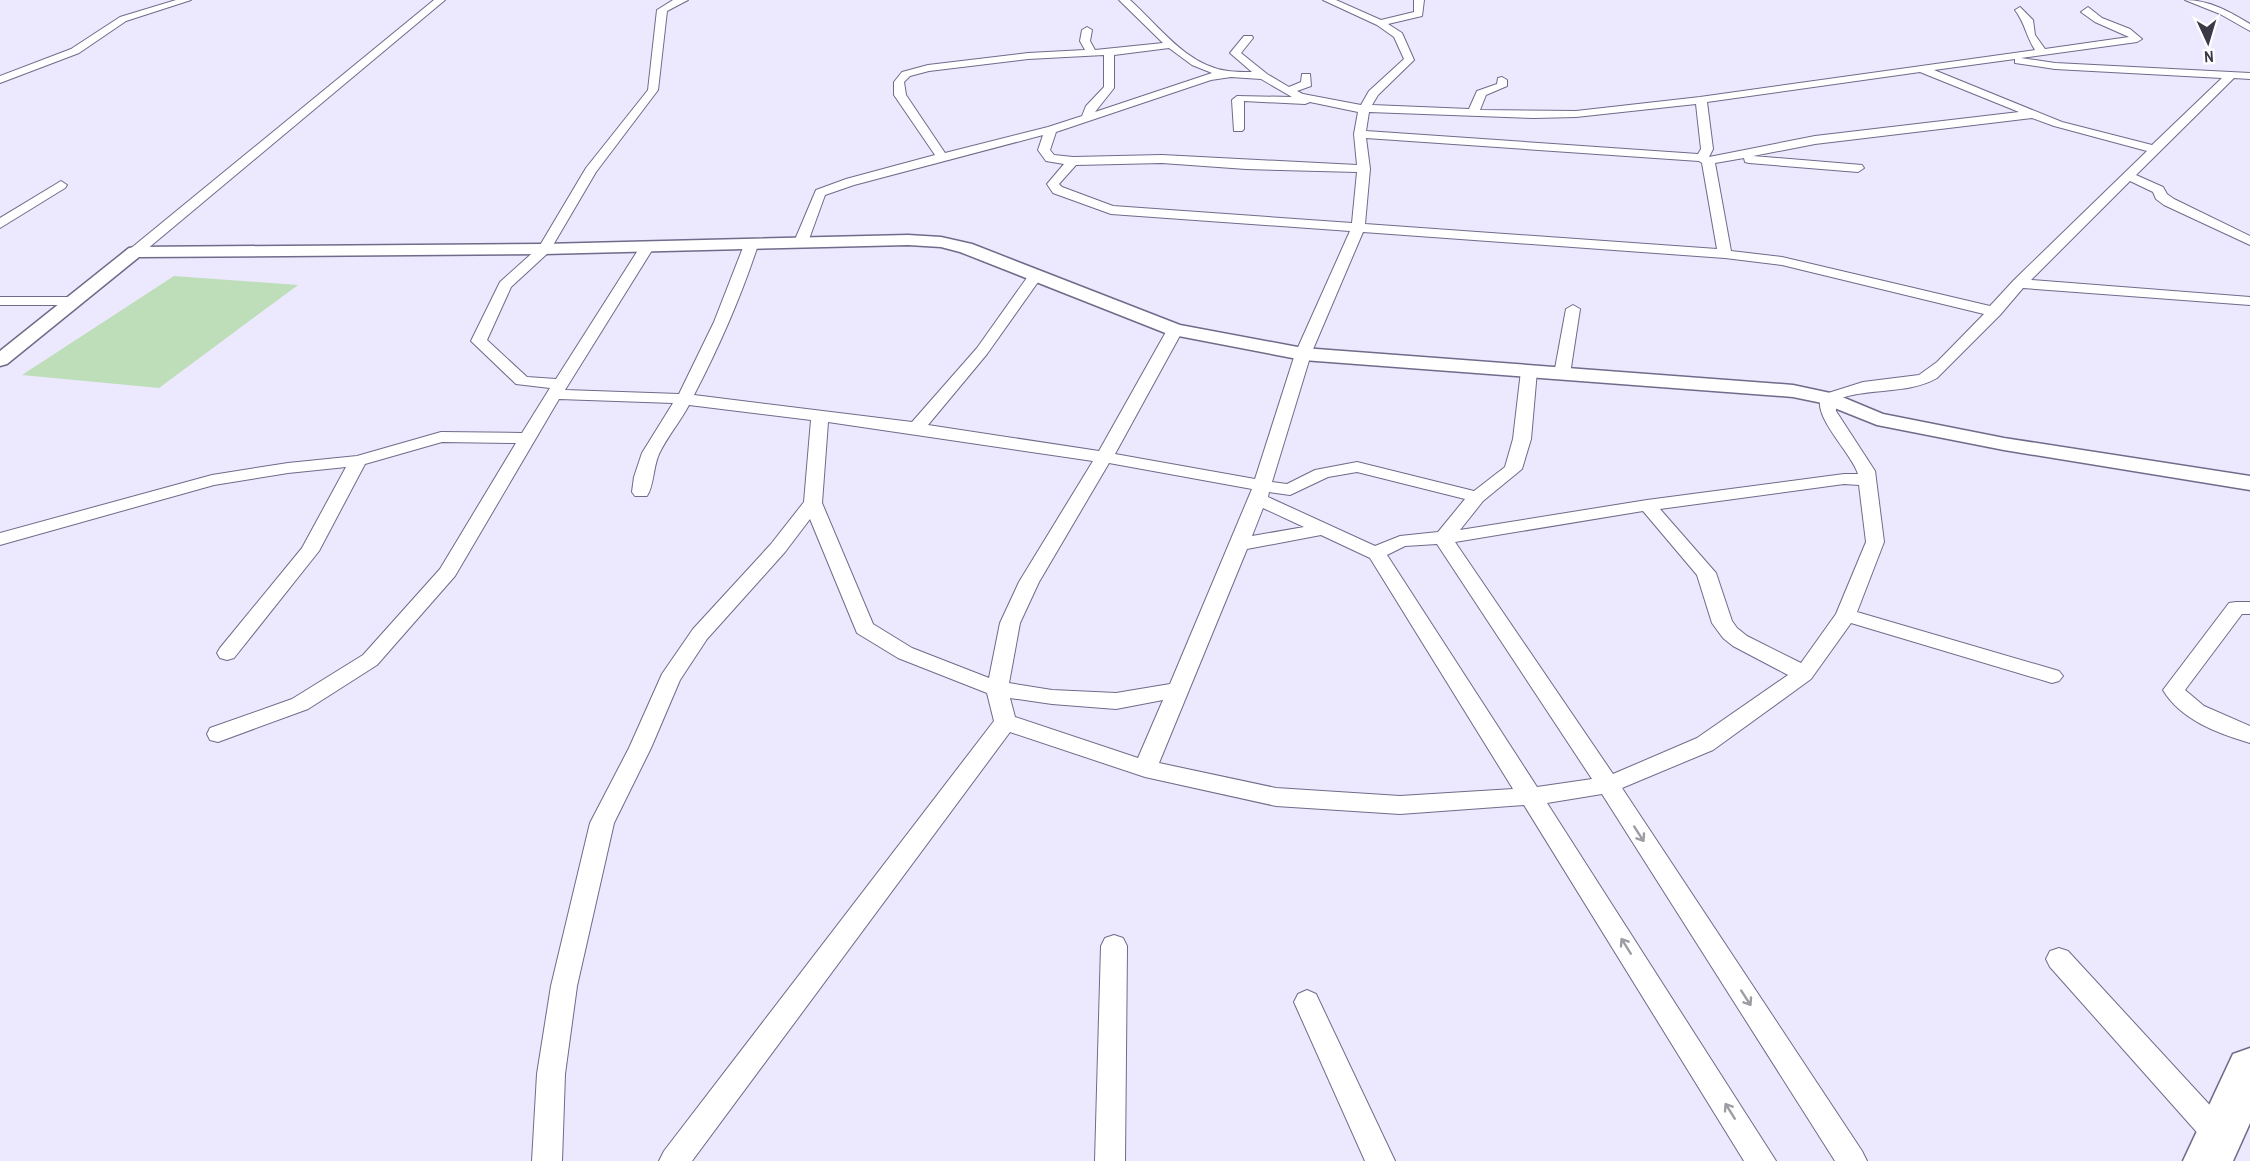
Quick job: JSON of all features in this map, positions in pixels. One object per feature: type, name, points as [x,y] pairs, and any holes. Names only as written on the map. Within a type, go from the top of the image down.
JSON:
[{"type":"highway","points":[[2214,1149],[2250,1069]]},
{"type":"street","points":[[0,80],[75,51],[123,19],[186,0]]},
{"type":"street","points":[[0,360],[135,252],[440,0]]},
{"type":"street","points":[[683,0],[662,10],[653,90],[590,171],[544,249],[505,285],[479,340],[522,381],[557,389],[684,399],[916,428],[1104,457],[1260,492],[1290,490],[1301,482],[1324,472],[1339,467],[1357,467],[1477,497]]},
{"type":"street","points":[[1124,0],[1202,68],[1231,74],[1263,76]]},
{"type":"street","points":[[1145,769],[1240,544],[1260,492],[1304,354],[1358,227],[1364,169],[1360,134],[1364,109],[1373,93],[1409,60],[1398,35],[1380,23],[1328,0]]},
{"type":"street","points":[[1380,23],[1419,14],[1419,0]]},
{"type":"street","points":[[2190,0],[2223,12],[2250,28]]},
{"type":"street","points":[[2020,10],[2028,20],[2030,35],[2042,52]]},
{"type":"street","points":[[1238,129],[1238,100],[1241,98],[1314,101],[1364,109],[1576,114],[1700,100],[2137,39],[2131,33],[2091,17],[2086,12],[2088,10]]},
{"type":"street","points":[[1087,30],[1085,41],[1091,52]]},
{"type":"street","points":[[1248,38],[1235,53],[1263,76],[1314,101]]},
{"type":"street","points":[[942,157],[900,95],[899,82],[906,74],[928,68],[1028,56],[1109,52],[1173,45]]},
{"type":"street","points":[[1087,118],[1090,108],[1109,88],[1109,52]]},
{"type":"street","points":[[2004,57],[2055,66],[2250,76]]},
{"type":"street","points":[[1921,69],[2058,124],[2156,150]]},
{"type":"street","points":[[801,242],[820,193],[850,182],[1051,130],[1209,78],[1231,74]]},
{"type":"street","points":[[1828,398],[1842,391],[1928,379],[1995,312],[2019,283],[2231,75]]},
{"type":"street","points":[[1290,90],[1307,84],[1306,76]]},
{"type":"street","points":[[1473,112],[1481,93],[1502,86],[1502,80]]},
{"type":"street","points":[[1700,100],[1703,106],[1707,149],[1705,160],[1725,254]]},
{"type":"street","points":[[1360,134],[1705,160],[1815,140],[2035,114]]},
{"type":"street","points":[[1051,130],[1044,150],[1050,158],[1073,161],[1162,159],[1245,165],[1364,169]]},
{"type":"street","points":[[1728,157],[1858,168]]},
{"type":"street","points":[[1073,161],[1053,184],[1057,190],[1111,210],[1725,254],[1782,261],[1995,312]]},
{"type":"street","points":[[2128,176],[2159,190],[2161,196],[2169,202],[2250,241]]},
{"type":"street","points":[[0,224],[61,185]]},
{"type":"street","points":[[135,252],[544,249],[908,240],[941,242],[966,248],[1175,330],[1304,354],[1748,387],[1828,398],[1877,418],[2004,444],[2250,483]]},
{"type":"street","points":[[641,492],[642,475],[650,452],[684,399],[736,292],[752,245]]},
{"type":"street","points":[[218,734],[300,704],[370,660],[448,572],[557,389],[647,247]]},
{"type":"street","points":[[916,428],[982,351],[1036,275]]},
{"type":"street","points":[[2019,283],[2250,301]]},
{"type":"street","points":[[0,301],[75,301]]},
{"type":"street","points":[[1562,374],[1573,309]]},
{"type":"street","points":[[1005,723],[997,689],[1010,623],[1029,582],[1104,457],[1175,330]]},
{"type":"street","points":[[1443,538],[1477,497],[1513,469],[1522,439],[1529,371]]},
{"type":"street","points":[[1005,723],[1145,769],[1276,797],[1400,805],[1533,796],[1608,785],[1705,744],[1804,674],[1846,615],[1875,542],[1866,471],[1828,411],[1828,398]]},
{"type":"street","points":[[820,416],[813,503],[864,628],[905,653],[997,689],[1052,697],[1116,700],[1178,690]]},
{"type":"street","points":[[0,539],[201,482],[277,469],[358,461],[441,436],[527,438]]},
{"type":"street","points":[[227,653],[310,551],[327,523],[358,461]]},
{"type":"street","points":[[1377,554],[1389,544],[1403,540],[1443,538],[1647,505],[1844,479],[1868,480]]},
{"type":"street","points":[[1260,492],[1325,529],[1377,554],[1533,796],[1761,1161]]},
{"type":"street","points":[[547,1161],[551,1074],[564,986],[602,823],[640,748],[670,679],[700,634],[778,548],[813,503]]},
{"type":"street","points":[[1647,505],[1706,573],[1722,623],[1730,633],[1740,641],[1804,674]]},
{"type":"street","points":[[1240,544],[1325,529]]},
{"type":"street","points":[[1443,538],[1608,785],[1852,1161]]},
{"type":"street","points":[[2250,608],[2236,608],[2174,690],[2177,698],[2187,706],[2250,735]]},
{"type":"street","points":[[1846,615],[2052,676]]},
{"type":"street","points":[[674,1161],[1005,723]]},
{"type":"street","points":[[1110,1161],[1114,946]]},
{"type":"street","points":[[2059,959],[2214,1149]]},
{"type":"street","points":[[1307,1002],[1380,1161]]},
{"type":"green space","points":[[174,276],[298,285],[159,388],[22,375]]}]
